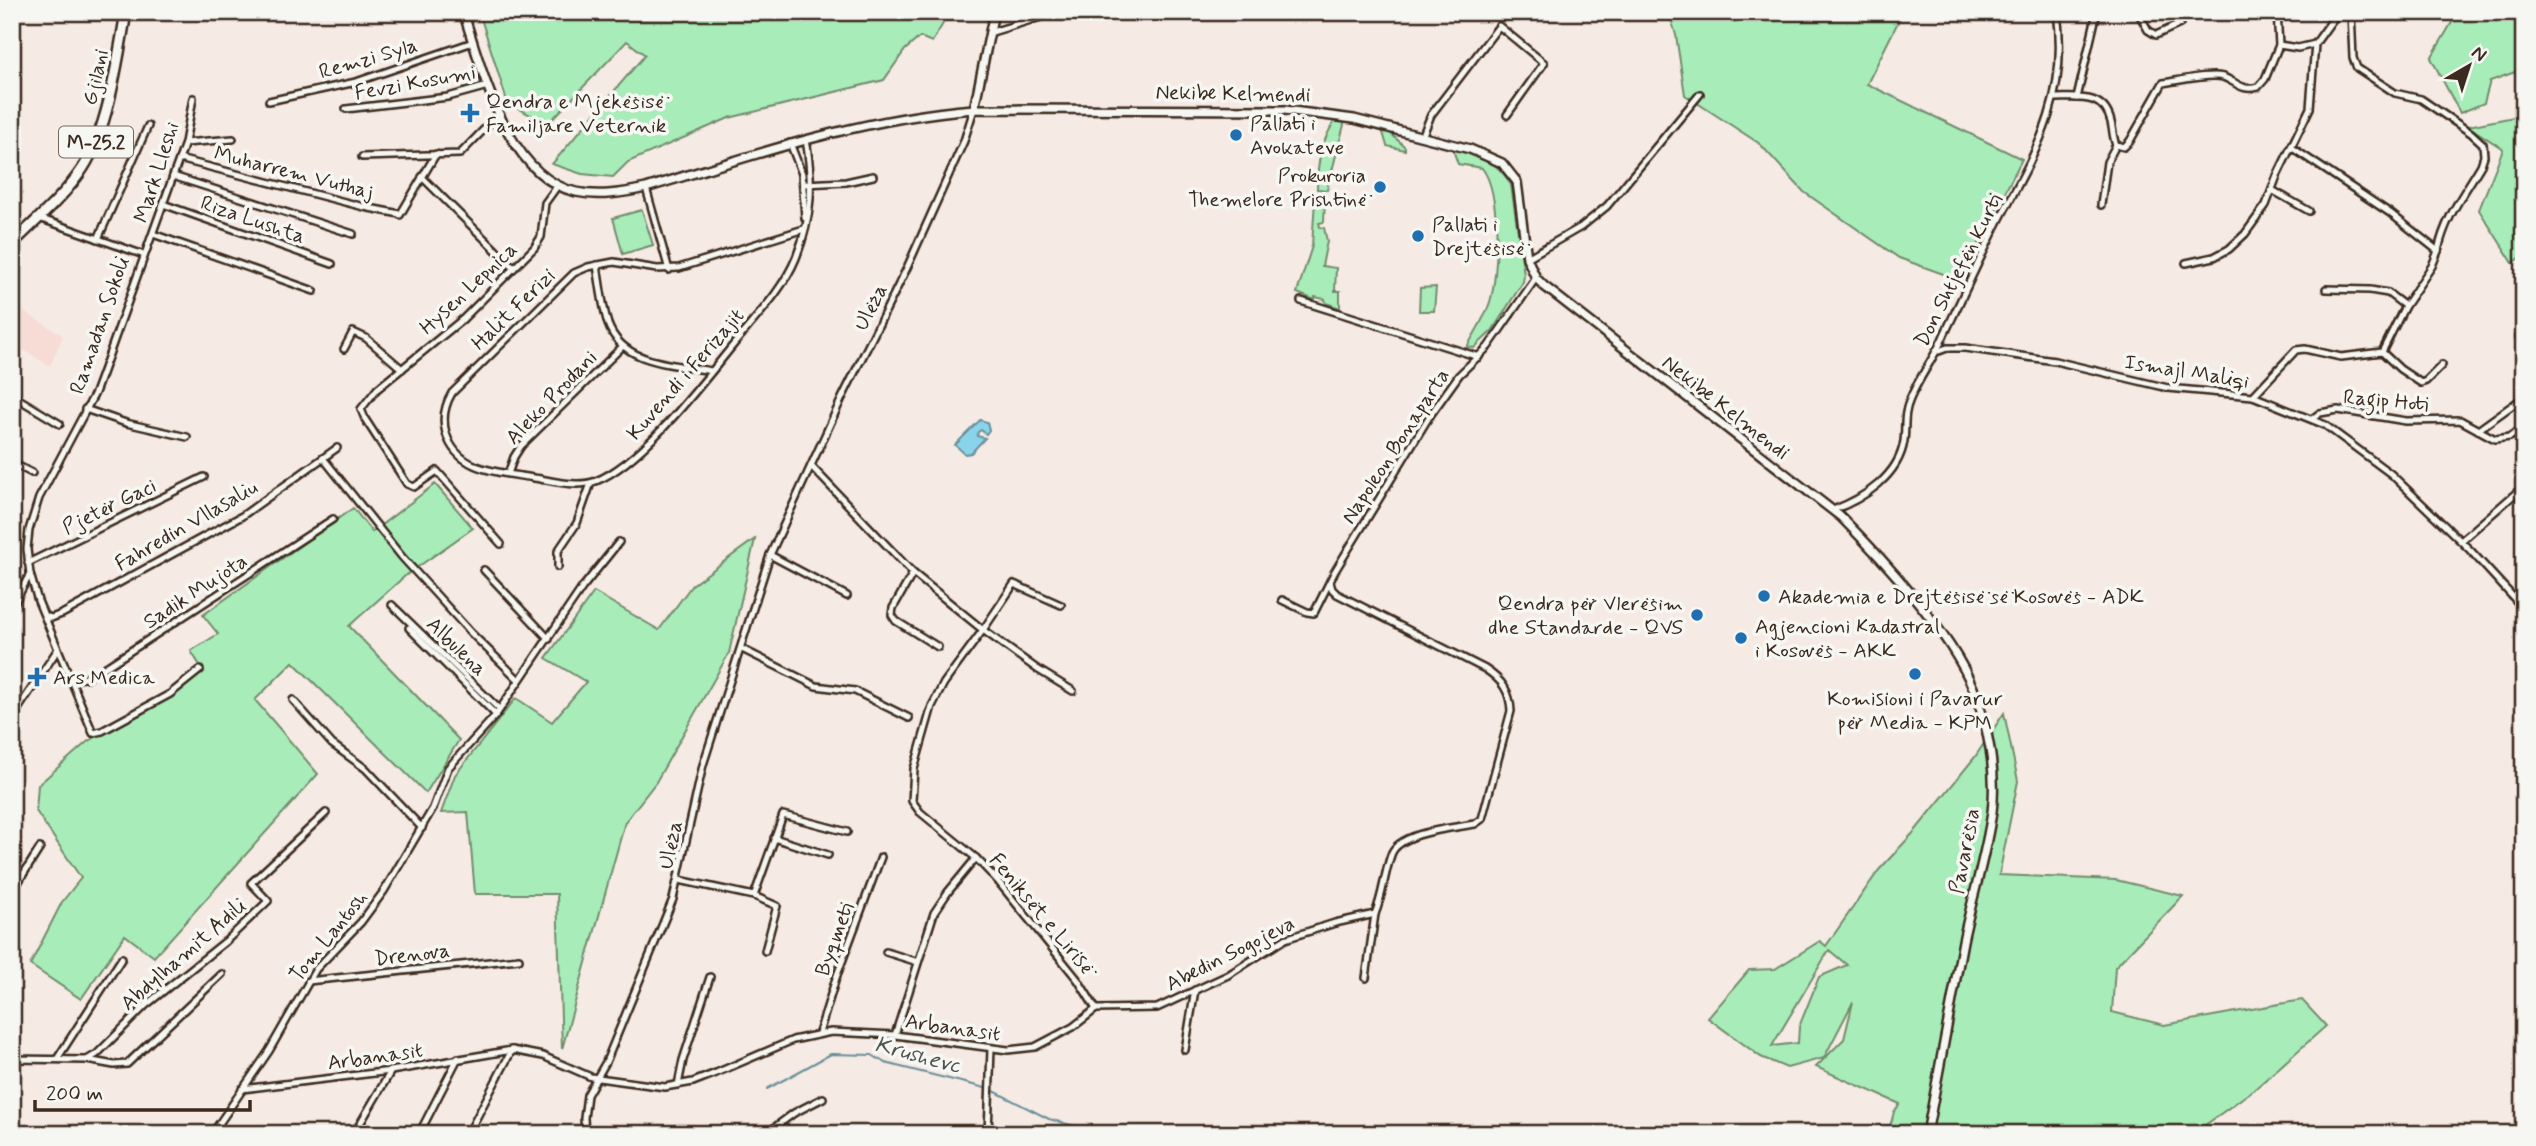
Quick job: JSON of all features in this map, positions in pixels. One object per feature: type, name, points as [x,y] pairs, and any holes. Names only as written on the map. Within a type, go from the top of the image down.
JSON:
[{"type":"main road","name":"Gjilani","points":[[12,244],[74,179],[95,145],[108,101],[126,12]]},
{"type":"street","points":[[179,15],[188,12]]},
{"type":"street","name":"Nekibe Kelmendi","points":[[463,12],[499,114],[528,160],[558,185],[595,195],[646,188],[806,139],[908,116],[974,108],[1303,111],[1345,117],[1484,154],[1509,169],[1520,191],[1527,258],[1536,278],[1615,343],[1824,502]]},
{"type":"street","points":[[974,108],[992,32],[994,12]]},
{"type":"street","points":[[992,32],[1057,12]]},
{"type":"street","name":"Don Shtjefën Kurti","points":[[1833,510],[1866,495],[1893,466],[1903,449],[1903,420],[1909,401],[1927,365],[1939,351],[1945,333],[1995,230],[2034,157],[2054,98],[2060,51],[2057,12]]},
{"type":"street","points":[[2077,98],[2096,12]]},
{"type":"street","points":[[2138,12],[2148,30],[2156,35],[2180,24],[2182,12]]},
{"type":"street","points":[[2116,145],[2124,147],[2130,141],[2149,111],[2160,84],[2214,76],[2225,78],[2243,89],[2254,89],[2262,84],[2279,45],[2277,12]]},
{"type":"street","points":[[2186,263],[2214,257],[2239,241],[2260,214],[2310,108],[2315,44],[2338,12]]},
{"type":"street","points":[[2351,12],[2353,58],[2357,68],[2395,93],[2421,99],[2472,133],[2483,144],[2482,165],[2450,214],[2432,266],[2406,306],[2382,352]]},
{"type":"street","points":[[1422,137],[1431,115],[1499,26],[1544,64],[1507,115]]},
{"type":"street","name":"Remzi Syla","points":[[269,101],[356,82],[474,42]]},
{"type":"street","points":[[2279,45],[2298,48],[2315,44]]},
{"type":"street","name":"Fevzi Kosumi","points":[[346,109],[448,97],[488,86]]},
{"type":"street","points":[[1527,258],[1581,227],[1607,206],[1700,94]]},
{"type":"street","name":"Mark Lleshi","points":[[144,255],[185,143],[193,98]]},
{"type":"street","points":[[2054,98],[2095,99],[2104,106],[2110,116],[2116,145],[2107,162],[2101,205]]},
{"type":"street","name":"Ulëza","points":[[585,1134],[585,1102],[631,1003],[679,880],[702,765],[742,649],[770,555],[842,398],[906,270],[964,141],[974,108]]},
{"type":"street","points":[[362,158],[436,154],[454,156],[466,151],[499,114]]},
{"type":"street","name":"Ramadan Sokoli","points":[[98,239],[148,126]]},
{"type":"street","points":[[185,143],[233,139]]},
{"type":"street","points":[[804,227],[811,201],[812,184],[806,139]]},
{"type":"street","points":[[790,143],[801,168],[804,184],[804,227]]},
{"type":"street","points":[[2291,148],[2390,213],[2438,251]]},
{"type":"street","name":"Muharrem Vuthaj","points":[[179,159],[400,215],[436,154]]},
{"type":"street","points":[[173,176],[353,234]]},
{"type":"street","points":[[804,184],[846,182],[873,176]]},
{"type":"street","points":[[422,177],[514,268]]},
{"type":"street","name":"Hysen Lepnica","points":[[501,544],[437,471],[414,487],[407,484],[361,409],[377,389],[463,319],[539,242],[543,209],[558,185]]},
{"type":"street","points":[[646,188],[669,270]]},
{"type":"street","points":[[2272,190],[2309,211]]},
{"type":"street","name":"Riza Lushta","points":[[163,204],[332,264]]},
{"type":"street","name":"Ramadan Sokoli","points":[[39,218],[144,255],[99,380],[39,498],[29,530],[28,563],[38,601],[93,733],[102,731],[170,694],[200,670]]},
{"type":"street","name":"Halit Ferizi","points":[[591,483],[569,484],[482,469],[459,457],[445,431],[444,414],[448,400],[458,385],[566,279],[580,270],[614,262],[669,270],[804,227]]},
{"type":"street","name":"Kuvendi i Ferizajit","points":[[591,483],[630,459],[683,406],[784,281],[795,260],[804,227]]},
{"type":"street","points":[[153,234],[314,291]]},
{"type":"street","points":[[597,265],[608,323],[623,346],[648,360],[711,371]]},
{"type":"street","name":"Napoleon Bonaparta","points":[[1282,600],[1307,612],[1314,612],[1429,417],[1459,375],[1494,339],[1536,278]]},
{"type":"street","points":[[2326,289],[2370,289],[2388,293],[2406,306]]},
{"type":"street","points":[[1301,300],[1479,357]]},
{"type":"street","points":[[344,349],[354,332],[366,338],[402,369]]},
{"type":"street","name":"Aleko Prodani","points":[[508,474],[521,446],[623,346]]},
{"type":"street","name":"Ismajl Maliqi","points":[[1939,351],[1965,348],[2055,361],[2168,388],[2253,396],[2312,419],[2337,433],[2391,474],[2461,541],[2524,609]]},
{"type":"street","points":[[2253,396],[2296,350],[2305,349],[2341,357],[2382,352]]},
{"type":"street","points":[[2382,352],[2400,369],[2421,383],[2427,382],[2442,365]]},
{"type":"street","points":[[12,395],[60,424]]},
{"type":"street","points":[[2477,430],[2524,397]]},
{"type":"street","name":"Ramadan Sokoli","points":[[85,409],[126,423],[187,437]]},
{"type":"street","name":"Ragip Hoti","points":[[2312,419],[2320,413],[2338,410],[2406,421],[2460,420],[2496,439],[2510,437],[2524,427]]},
{"type":"street","name":"Fahredin Vllasaliu","points":[[46,615],[54,618],[62,614],[242,516],[337,448]]},
{"type":"street","points":[[323,458],[402,557],[471,633],[519,680]]},
{"type":"street","points":[[12,463],[32,473]]},
{"type":"street","points":[[811,466],[913,573],[983,630],[1073,691]]},
{"type":"street","name":"Pjetër Gaci","points":[[28,563],[204,477]]},
{"type":"street","points":[[558,567],[558,551],[577,523],[591,483]]},
{"type":"street","points":[[2461,541],[2524,486]]},
{"type":"street","name":"Pavarësia","points":[[1824,502],[1860,536],[1904,587],[1957,656],[1973,689],[1991,751],[1992,811],[1964,937],[1927,1134]]},
{"type":"street","name":"Sadik Mujota","points":[[71,679],[86,678],[109,666],[333,519]]},
{"type":"street","name":"Tom Lantosh","points":[[212,1134],[269,1051],[308,982],[325,958],[372,909],[438,799],[448,768],[498,712],[582,588],[619,542]]},
{"type":"street","points":[[770,555],[847,596]]},
{"type":"street","points":[[484,570],[549,639]]},
{"type":"street","points":[[913,573],[893,608],[892,615],[896,621],[938,647]]},
{"type":"street","points":[[12,607],[30,574]]},
{"type":"street","points":[[1330,582],[1337,594],[1493,674],[1506,687],[1511,705],[1510,718],[1482,819],[1475,824],[1420,835],[1400,843],[1391,856],[1375,914],[1366,978]]},
{"type":"street","name":"Feniksët e Lirisë","points":[[1060,605],[1014,584],[944,683],[932,706],[918,750],[911,794],[919,812],[976,858],[998,880],[1066,964],[1096,1009]]},
{"type":"street","name":"Albulena","points":[[392,605],[498,712]]},
{"type":"street","name":"Albulena","points":[[409,628],[498,712]]},
{"type":"street","points":[[12,718],[58,649]]},
{"type":"street","points":[[742,649],[816,686],[855,691],[909,718]]},
{"type":"street","points":[[293,700],[332,744],[366,769],[422,828]]},
{"type":"street","name":"Abdylhamit Adili","points":[[87,1060],[97,1054],[146,1005],[226,941],[268,901],[251,883],[326,813]]},
{"type":"street","points":[[754,896],[782,817],[786,814],[847,832]]},
{"type":"street","points":[[774,838],[828,855]]},
{"type":"street","points":[[12,892],[40,848]]},
{"type":"street","name":"Byqmeti","points":[[818,1033],[881,857]]},
{"type":"street","points":[[895,1035],[931,921],[940,903],[976,858]]},
{"type":"street","points":[[679,880],[754,896],[778,906],[765,951]]},
{"type":"street","name":"Abedin Sogojeva","points":[[1096,1009],[1157,1008],[1242,968],[1284,939],[1375,914]]},
{"type":"street","points":[[886,952],[918,962]]},
{"type":"street","points":[[57,1059],[122,958]]},
{"type":"street","name":"Drenova","points":[[308,982],[519,959]]},
{"type":"street","points":[[12,1059],[87,1060],[121,1066],[132,1061],[222,974]]},
{"type":"street","points":[[678,1085],[683,1060],[710,977]]},
{"type":"street","points":[[1185,1050],[1195,990]]},
{"type":"street","name":"Arbanasit","points":[[242,1089],[391,1072],[512,1050],[533,1052],[585,1075],[654,1087],[678,1085],[716,1073],[793,1040],[818,1033],[895,1035],[1017,1051],[1035,1047],[1073,1027],[1096,1009]]},
{"type":"street","points":[[988,1134],[991,1048]]},
{"type":"street","points":[[468,1134],[512,1050]]},
{"type":"street","points":[[419,1134],[458,1058]]},
{"type":"street","points":[[354,1134],[391,1072]]},
{"type":"street","points":[[767,1133],[794,1113],[823,1098]]},
{"type":"shaded area","points":[[12,304],[63,336],[50,366],[12,343]]},
{"type":"green space","points":[[479,12],[877,12],[881,18],[950,12],[932,42],[920,37],[905,50],[884,80],[729,118],[628,162],[613,177],[582,174],[552,164],[645,55],[627,41],[545,127],[531,115],[508,104]]},
{"type":"green space","points":[[1669,12],[1903,12],[1867,84],[2022,159],[1960,280],[1899,258],[1804,192],[1760,144],[1685,95],[1676,35]]},
{"type":"green space","points":[[2458,12],[2524,12],[2524,76],[2518,71],[2490,81],[2484,103],[2460,113],[2431,58]]},
{"type":"green space","points":[[2524,115],[2524,255],[2513,263],[2479,210],[2503,149],[2468,126]]},
{"type":"green space","points":[[1336,119],[1345,121],[1327,190],[1317,189],[1321,153]]},
{"type":"green space","points":[[1382,129],[1387,130],[1405,150],[1387,146]]},
{"type":"green space","points":[[1452,147],[1493,164],[1506,176],[1511,185],[1524,275],[1523,282],[1492,331],[1474,348],[1467,347],[1485,314],[1493,289],[1495,213],[1493,195],[1482,168],[1458,164]]},
{"type":"green space","points":[[1315,200],[1325,200],[1324,222],[1319,223],[1320,227],[1324,228],[1327,241],[1322,266],[1336,268],[1335,291],[1340,291],[1340,308],[1326,303],[1325,299],[1315,297],[1315,300],[1297,293],[1312,246]]},
{"type":"green space","points":[[642,210],[653,245],[623,254],[613,218]]},
{"type":"green space","points":[[1436,287],[1434,311],[1419,311],[1420,288]]},
{"type":"green space","points":[[435,484],[473,528],[405,576],[349,626],[459,740],[426,793],[293,662],[255,700],[318,774],[154,957],[125,935],[81,999],[30,965],[62,902],[81,878],[36,811],[38,785],[87,742],[204,672],[191,651],[218,634],[203,615],[353,508],[372,532]]},
{"type":"green space","points":[[755,539],[729,653],[656,782],[625,822],[562,1049],[557,894],[475,894],[468,812],[441,813],[455,775],[516,698],[552,722],[586,682],[546,658],[594,592],[659,630],[692,585]]},
{"type":"green space","points":[[2004,713],[2018,781],[1999,875],[2116,880],[2183,896],[2115,967],[2112,1012],[2164,1025],[2302,1000],[2326,1026],[2256,1088],[2193,1134],[1888,1134],[1894,1112],[1900,1104],[1816,1067],[1844,1039],[1853,1002],[1824,1058],[1787,1068],[1761,1057],[1708,1018],[1749,970],[1775,969],[1820,941],[1826,946],[1879,870],[1915,831],[1975,757]],"holes":[[[1829,950],[1847,965],[1819,977],[1799,1027],[1798,1043],[1772,1046]]]},
{"type":"water","points":[[980,420],[987,422],[989,430],[986,434],[981,430],[978,432],[977,436],[985,438],[971,453],[965,454],[955,445]]},
{"type":"waterway","name":"Krushevc","points":[[767,1089],[831,1054],[872,1055],[885,1063],[985,1088]]},
{"type":"waterway","name":"Krushevc","points":[[994,1091],[1049,1119],[1104,1134]]},
{"type":"place","name":"Qendra e Mjekësisë Familjare Veternik","points":[[470,113]]},
{"type":"place","name":"Pallati i Avokateve","points":[[1236,135]]},
{"type":"place","name":"Prokuroria Themelore Prishtinë","points":[[1380,187]]},
{"type":"place","name":"Pallati i Drejtësisë","points":[[1418,236]]},
{"type":"place","name":"Akademia e Drejtësisë së Kosovës - ADK","points":[[1764,596]]},
{"type":"place","name":"Qendra për Vlerësim dhe Standarde - QVS","points":[[1697,615]]},
{"type":"place","name":"Agjencioni Kadastral i Kosovës - AKK","points":[[1741,638]]},
{"type":"place","name":"Komisioni i Pavarur për Media - KPM","points":[[1915,674]]},
{"type":"place","name":"Ars Medica","points":[[37,677]]}]
